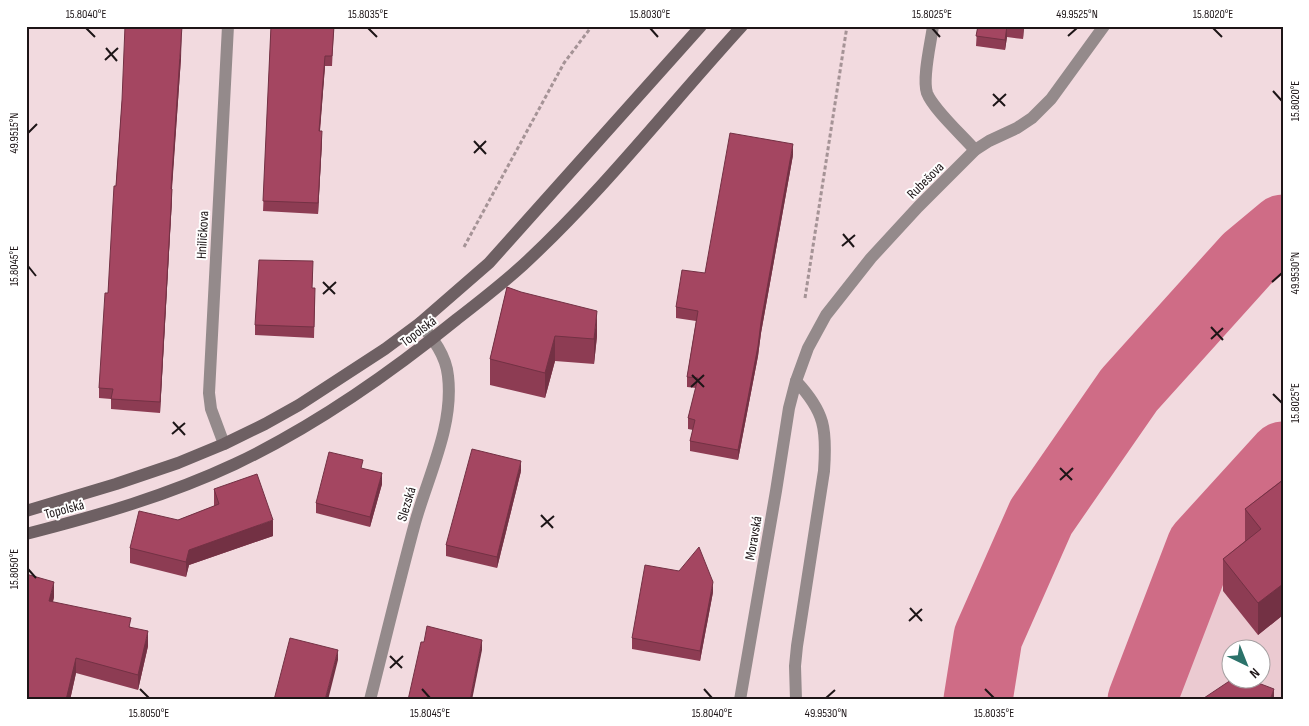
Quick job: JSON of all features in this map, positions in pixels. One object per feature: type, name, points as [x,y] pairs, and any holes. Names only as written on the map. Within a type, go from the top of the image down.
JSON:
[{"type":"street","name":"Hniličkova","points":[[224,444],[211,409],[209,393],[228,26]]},
{"type":"street","name":"Topolská","points":[[26,511],[116,484],[224,444],[265,424],[307,400],[370,359],[420,323],[471,280],[504,247],[701,26]]},
{"type":"street","name":"Topolská","points":[[26,534],[121,508],[234,464],[278,442],[323,416],[433,339],[523,265],[554,234],[606,179],[742,26]]},
{"type":"street","points":[[933,26],[925,82],[927,93],[932,103],[976,150]]},
{"type":"street","name":"Rubešova","points":[[796,381],[808,348],[826,315],[871,258],[918,207],[976,150],[1032,118],[1056,92],[1104,26]]},
{"type":"street","name":"Slezská","points":[[370,700],[415,522],[437,454],[446,415],[448,377],[443,355],[420,323]]},
{"type":"street","points":[[796,381],[817,406],[823,422],[826,444],[824,471],[797,646],[795,666],[796,700]]},
{"type":"street","name":"Moravská","points":[[740,700],[789,408],[796,381]]},
{"type":"path","points":[[471,280],[460,260],[461,253],[564,63],[592,26]]},
{"type":"path","points":[[804,301],[846,26]]},
{"type":"shaded area","points":[[1283,491],[1283,700],[1163,700],[1242,540]]},
{"type":"building","points":[[125,26],[182,26],[160,402],[111,399],[113,389],[99,388],[105,293],[108,293],[114,186],[116,186]]},
{"type":"building","points":[[271,26],[334,26],[332,56],[325,56],[319,131],[322,131],[318,203],[263,201]]},
{"type":"building","points":[[978,26],[1007,26],[1005,40],[976,36]]},
{"type":"building","points":[[1007,26],[1023,26],[1023,28]]},
{"type":"building","points":[[730,133],[793,144],[738,450],[690,441],[695,420],[688,418],[698,378],[687,377],[698,311],[676,307],[682,270],[705,273]]},
{"type":"building","points":[[259,260],[313,261],[312,288],[315,288],[314,327],[255,325]]},
{"type":"building","points":[[507,287],[597,311],[594,339],[555,336],[545,373],[490,359]]},
{"type":"building","points":[[472,449],[521,461],[497,557],[446,545]]},
{"type":"building","points":[[329,452],[363,460],[361,468],[382,473],[370,517],[316,503]]},
{"type":"building","points":[[257,474],[273,520],[189,550],[186,562],[130,548],[139,511],[178,520],[219,504],[214,489]]},
{"type":"building","points":[[1283,480],[1283,584],[1258,603],[1223,559],[1261,529],[1245,509]]},
{"type":"building","points":[[699,547],[713,582],[700,651],[632,638],[645,565],[679,571]]},
{"type":"building","points":[[26,574],[54,582],[49,601],[131,618],[129,627],[148,631],[138,675],[76,658],[66,700],[26,700]]},
{"type":"building","points":[[427,626],[482,640],[470,700],[408,700],[421,642],[424,642]]},
{"type":"building","points":[[290,638],[338,650],[325,700],[274,700]]},
{"type":"building","points":[[1222,686],[1222,688],[1274,689],[1270,700],[1201,700]]},
{"type":"waterway","points":[[978,700],[988,637],[1041,517],[1129,390],[1247,259],[1283,229]]},
{"type":"waterway","points":[[1142,700],[1201,546],[1283,456]]}]
